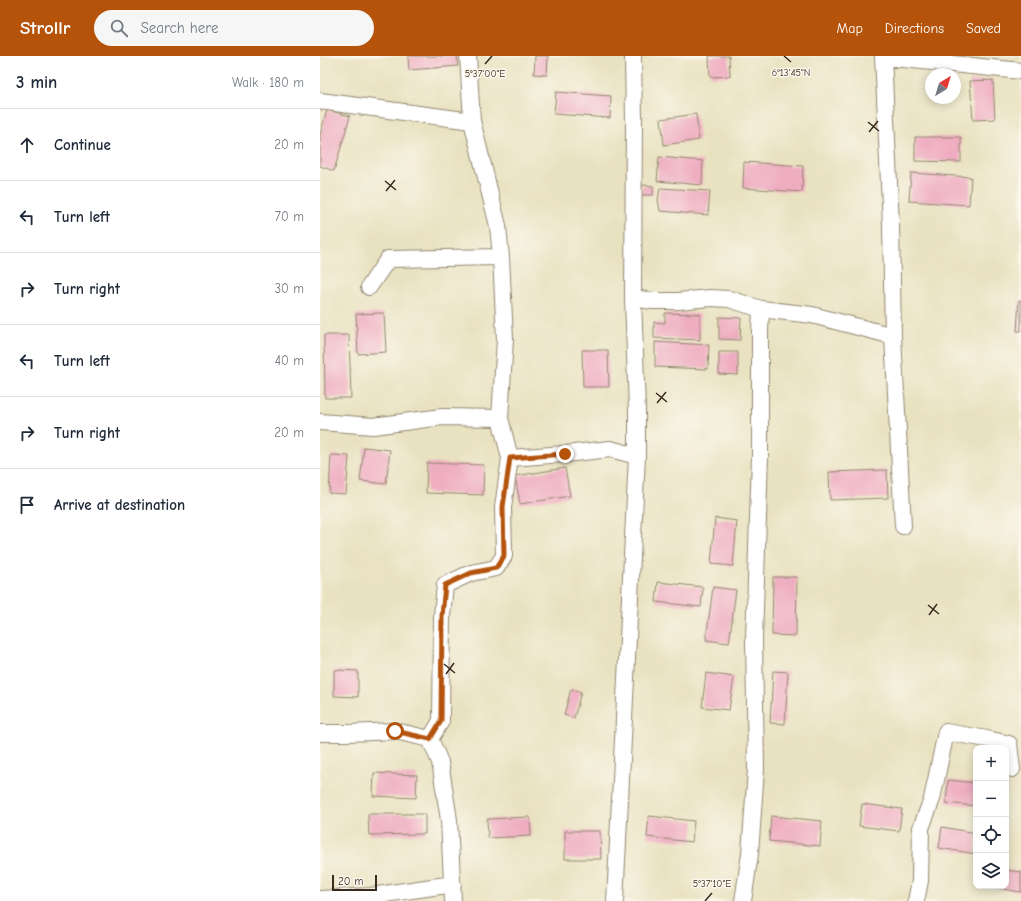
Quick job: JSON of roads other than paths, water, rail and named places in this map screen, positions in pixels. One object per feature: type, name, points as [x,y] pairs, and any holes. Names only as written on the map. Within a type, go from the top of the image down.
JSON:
[{"type":"street","points":[[430,739],[441,721],[442,616],[445,585],[471,573],[496,568],[504,556],[503,507],[510,458],[500,418],[505,339],[498,226],[472,121],[468,56]]},
{"type":"street","points":[[615,901],[637,456],[633,298],[633,56]]},
{"type":"street","points":[[903,526],[893,336],[891,225],[883,57],[1021,71]]},
{"type":"street","points":[[320,101],[472,121]]},
{"type":"street","points":[[369,287],[388,259],[501,257]]},
{"type":"street","points":[[633,298],[653,301],[678,301],[710,298],[729,299],[761,309],[812,315],[893,336]]},
{"type":"street","points":[[743,901],[750,854],[756,769],[754,640],[760,456],[761,309]]},
{"type":"street","points":[[320,422],[373,426],[442,417],[500,418]]},
{"type":"street","points":[[510,458],[610,449],[637,456]]},
{"type":"street","points":[[320,733],[395,731],[430,739]]},
{"type":"street","points":[[916,901],[920,881],[922,828],[932,799],[946,732],[987,738],[1009,744],[1012,769]]},
{"type":"street","points":[[430,739],[440,762],[449,820],[453,901]]},
{"type":"street","points":[[320,899],[370,896],[453,884]]}]
